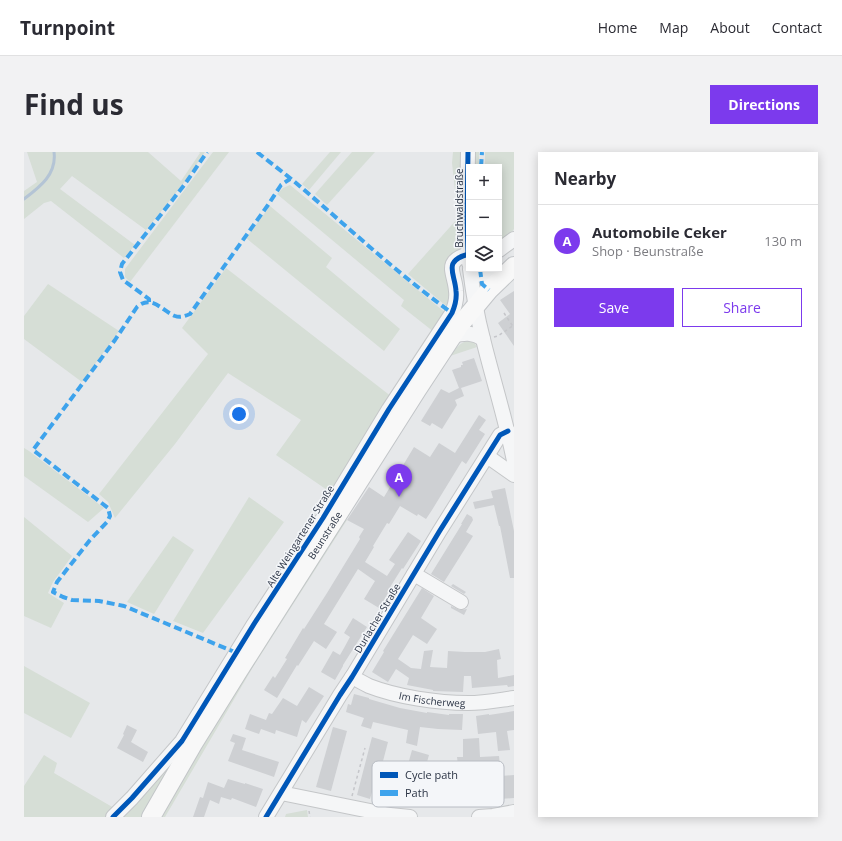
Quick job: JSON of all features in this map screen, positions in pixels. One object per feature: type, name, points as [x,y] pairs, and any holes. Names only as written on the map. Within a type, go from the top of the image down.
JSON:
[{"type":"main road","name":"Beunstraße","points":[[151,817],[234,677],[396,421],[452,336],[489,290],[513,267]]},
{"type":"street","name":"Bruchwaldstraße","points":[[468,152],[468,236]]},
{"type":"street","points":[[502,248],[514,239]]},
{"type":"street","name":"Alte Weingartener Straße","points":[[113,817],[132,798],[176,748],[194,723],[254,624],[323,518],[393,403],[452,313],[457,298],[452,274],[452,266],[459,257],[466,257]]},
{"type":"street","points":[[474,272],[489,276],[503,273],[513,267]]},
{"type":"street","points":[[471,272],[475,306],[483,340],[509,410],[508,431],[514,461]]},
{"type":"street","points":[[452,336],[465,333],[475,334],[483,340]]},
{"type":"street","name":"Durlacher Straße","points":[[266,817],[439,532],[500,435],[508,431]]},
{"type":"street","points":[[487,456],[514,475]]},
{"type":"street","points":[[414,574],[461,602]]},
{"type":"street","name":"Im Fischerweg","points":[[352,677],[368,685],[392,693],[449,702],[469,703],[514,698]]},
{"type":"street","points":[[280,793],[357,811],[390,816],[410,817]]},
{"type":"street","points":[[479,817],[514,812]]},
{"type":"path","points":[[483,340],[498,336],[514,326],[504,313]]},
{"type":"path","points":[[357,811],[365,748]]},
{"type":"shaded area","points":[[27,152],[148,152],[181,181],[200,153],[199,152],[205,152],[183,184],[146,230],[72,176],[60,189],[135,245],[124,258],[51,201],[44,203],[24,219],[24,191],[37,182]]},
{"type":"shaded area","points":[[213,152],[229,152],[130,282],[125,277],[125,269]]},
{"type":"shaded area","points":[[330,152],[341,152],[309,190],[302,184]]},
{"type":"shaded area","points":[[352,152],[375,152],[327,205],[315,194]]},
{"type":"shaded area","points":[[453,152],[463,152],[462,246],[456,252],[451,305],[445,305],[408,274],[458,218],[452,163]]},
{"type":"shaded area","points":[[472,152],[479,152],[479,164],[472,164]]},
{"type":"shaded area","points":[[485,152],[514,152],[514,229],[502,244],[502,164],[485,164]]},
{"type":"shaded area","points":[[290,185],[447,314],[434,332],[401,306],[404,300],[277,194],[283,188]]},
{"type":"shaded area","points":[[270,206],[332,258],[326,267],[400,329],[384,351],[246,238]]},
{"type":"shaded area","points":[[226,268],[392,397],[333,494],[276,455],[301,420],[228,373],[175,444],[115,518],[108,502],[99,494],[208,354],[182,328]]},
{"type":"shaded area","points":[[48,284],[119,331],[82,382],[24,339],[24,316]]},
{"type":"shaded area","points":[[470,340],[474,342],[477,347],[450,356],[461,344]]},
{"type":"shaded area","points":[[24,448],[104,508],[88,522],[24,476]]},
{"type":"shaded area","points":[[249,497],[284,522],[203,633],[173,621]]},
{"type":"shaded area","points":[[24,517],[72,556],[53,582],[48,593],[64,603],[51,628],[24,616]]},
{"type":"shaded area","points":[[342,517],[347,520],[253,667],[165,817],[157,817]]},
{"type":"shaded area","points":[[173,536],[194,550],[154,614],[127,602]]},
{"type":"shaded area","points":[[24,666],[90,703],[71,738],[24,713]]},
{"type":"shaded area","points":[[185,742],[144,817],[117,817]]},
{"type":"shaded area","points":[[44,755],[57,763],[54,773],[114,808],[105,817],[24,817],[24,786]]},
{"type":"shaded area","points":[[307,810],[308,817],[285,817],[286,814]]},
{"type":"building","points":[[514,291],[514,346],[498,323],[510,314],[500,300]]},
{"type":"building","points":[[474,358],[482,381],[461,388],[464,396],[455,400],[457,405],[442,429],[432,423],[430,426],[421,421],[441,389],[449,393],[459,388],[452,370],[461,367],[461,365],[463,365],[462,362]]},
{"type":"building","points":[[479,415],[486,420],[479,430],[485,434],[466,464],[462,461],[426,519],[418,514],[417,516],[400,506],[389,524],[387,523],[373,546],[374,547],[365,562],[387,576],[395,564],[389,560],[408,532],[421,541],[403,569],[402,568],[379,608],[364,599],[375,581],[358,569],[324,624],[337,632],[326,649],[314,641],[277,698],[264,690],[273,676],[275,678],[303,628],[304,629],[360,539],[359,537],[364,529],[347,520],[369,487],[384,497],[414,447],[430,457],[439,443],[455,453]]},
{"type":"building","points":[[505,488],[514,531],[514,578],[510,578],[500,526],[494,505],[475,509],[473,502],[493,498],[491,491]]},
{"type":"building","points":[[467,514],[472,517],[473,520],[466,532],[473,536],[444,582],[431,574]]},
{"type":"building","points":[[453,584],[466,592],[464,594],[451,586]]},
{"type":"building","points":[[422,588],[434,596],[421,618],[437,629],[427,644],[413,635],[398,659],[411,668],[421,669],[424,651],[433,650],[430,667],[447,668],[448,651],[485,652],[499,649],[501,659],[497,660],[498,678],[514,675],[514,686],[508,687],[507,685],[472,688],[471,676],[464,676],[463,692],[433,691],[407,685],[409,678],[396,669],[388,682],[372,672],[384,652],[383,651]]},
{"type":"building","points":[[451,606],[460,610],[467,609],[464,615],[451,608]]},
{"type":"building","points":[[353,618],[367,627],[335,680],[321,672],[333,651],[340,655],[350,637],[344,633]]},
{"type":"building","points":[[309,687],[324,696],[306,723],[302,720],[297,737],[276,730],[275,734],[261,729],[259,734],[245,729],[250,714],[266,720],[269,713],[272,714],[283,698],[297,706]]},
{"type":"building","points":[[354,694],[400,708],[427,713],[449,715],[463,714],[462,730],[420,727],[417,746],[406,743],[408,730],[373,722],[371,729],[361,726],[364,718],[346,712],[348,704],[351,705]]},
{"type":"building","points":[[514,711],[514,730],[507,731],[510,750],[498,751],[496,732],[478,734],[476,716]]},
{"type":"building","points":[[127,725],[137,730],[131,742],[148,752],[143,762],[117,748],[124,735],[123,734]]},
{"type":"building","points":[[333,727],[347,731],[331,791],[316,787]]},
{"type":"building","points":[[233,734],[246,738],[242,750],[279,762],[274,777],[228,761],[235,743],[230,741]]},
{"type":"building","points":[[372,737],[388,742],[383,761],[372,761],[372,792],[370,799],[357,795]]},
{"type":"building","points":[[479,738],[480,757],[499,756],[500,761],[458,761],[457,757],[463,757],[463,739]]},
{"type":"building","points":[[412,750],[429,755],[427,761],[409,761]]},
{"type":"building","points":[[514,775],[514,798],[504,799],[504,776]]},
{"type":"building","points":[[228,779],[263,789],[256,807],[232,798],[231,800],[221,797],[219,804],[210,800],[204,817],[193,817],[200,797],[203,798],[208,782],[224,788]]},
{"type":"waterway","points":[[24,199],[36,190],[50,173],[53,167],[54,152]]},
{"type":"marked path","points":[[149,302],[149,299],[123,280],[120,272],[122,264],[185,184],[207,152]]},
{"type":"marked path","points":[[257,152],[290,178],[410,281],[452,313]]},
{"type":"marked path","points":[[481,164],[482,152]]},
{"type":"marked path","points":[[237,653],[124,606],[99,601],[72,600],[53,592],[57,582],[90,540],[107,522],[110,516],[108,508],[33,450],[115,340],[137,307],[142,303],[147,302],[157,305],[177,317],[190,314],[281,185],[290,179]]},
{"type":"marked path","points":[[480,272],[482,284],[489,290]]},
{"type":"cycle path","points":[[467,236],[468,152]]},
{"type":"cycle path","points":[[113,817],[132,798],[182,741],[254,624],[323,518],[389,409],[452,313],[456,297],[452,268],[455,260],[466,255]]},
{"type":"cycle path","points":[[266,817],[439,532],[500,435],[508,431]]},
{"type":"place","name":"Automobile Ceker","points":[[399,497]]}]
